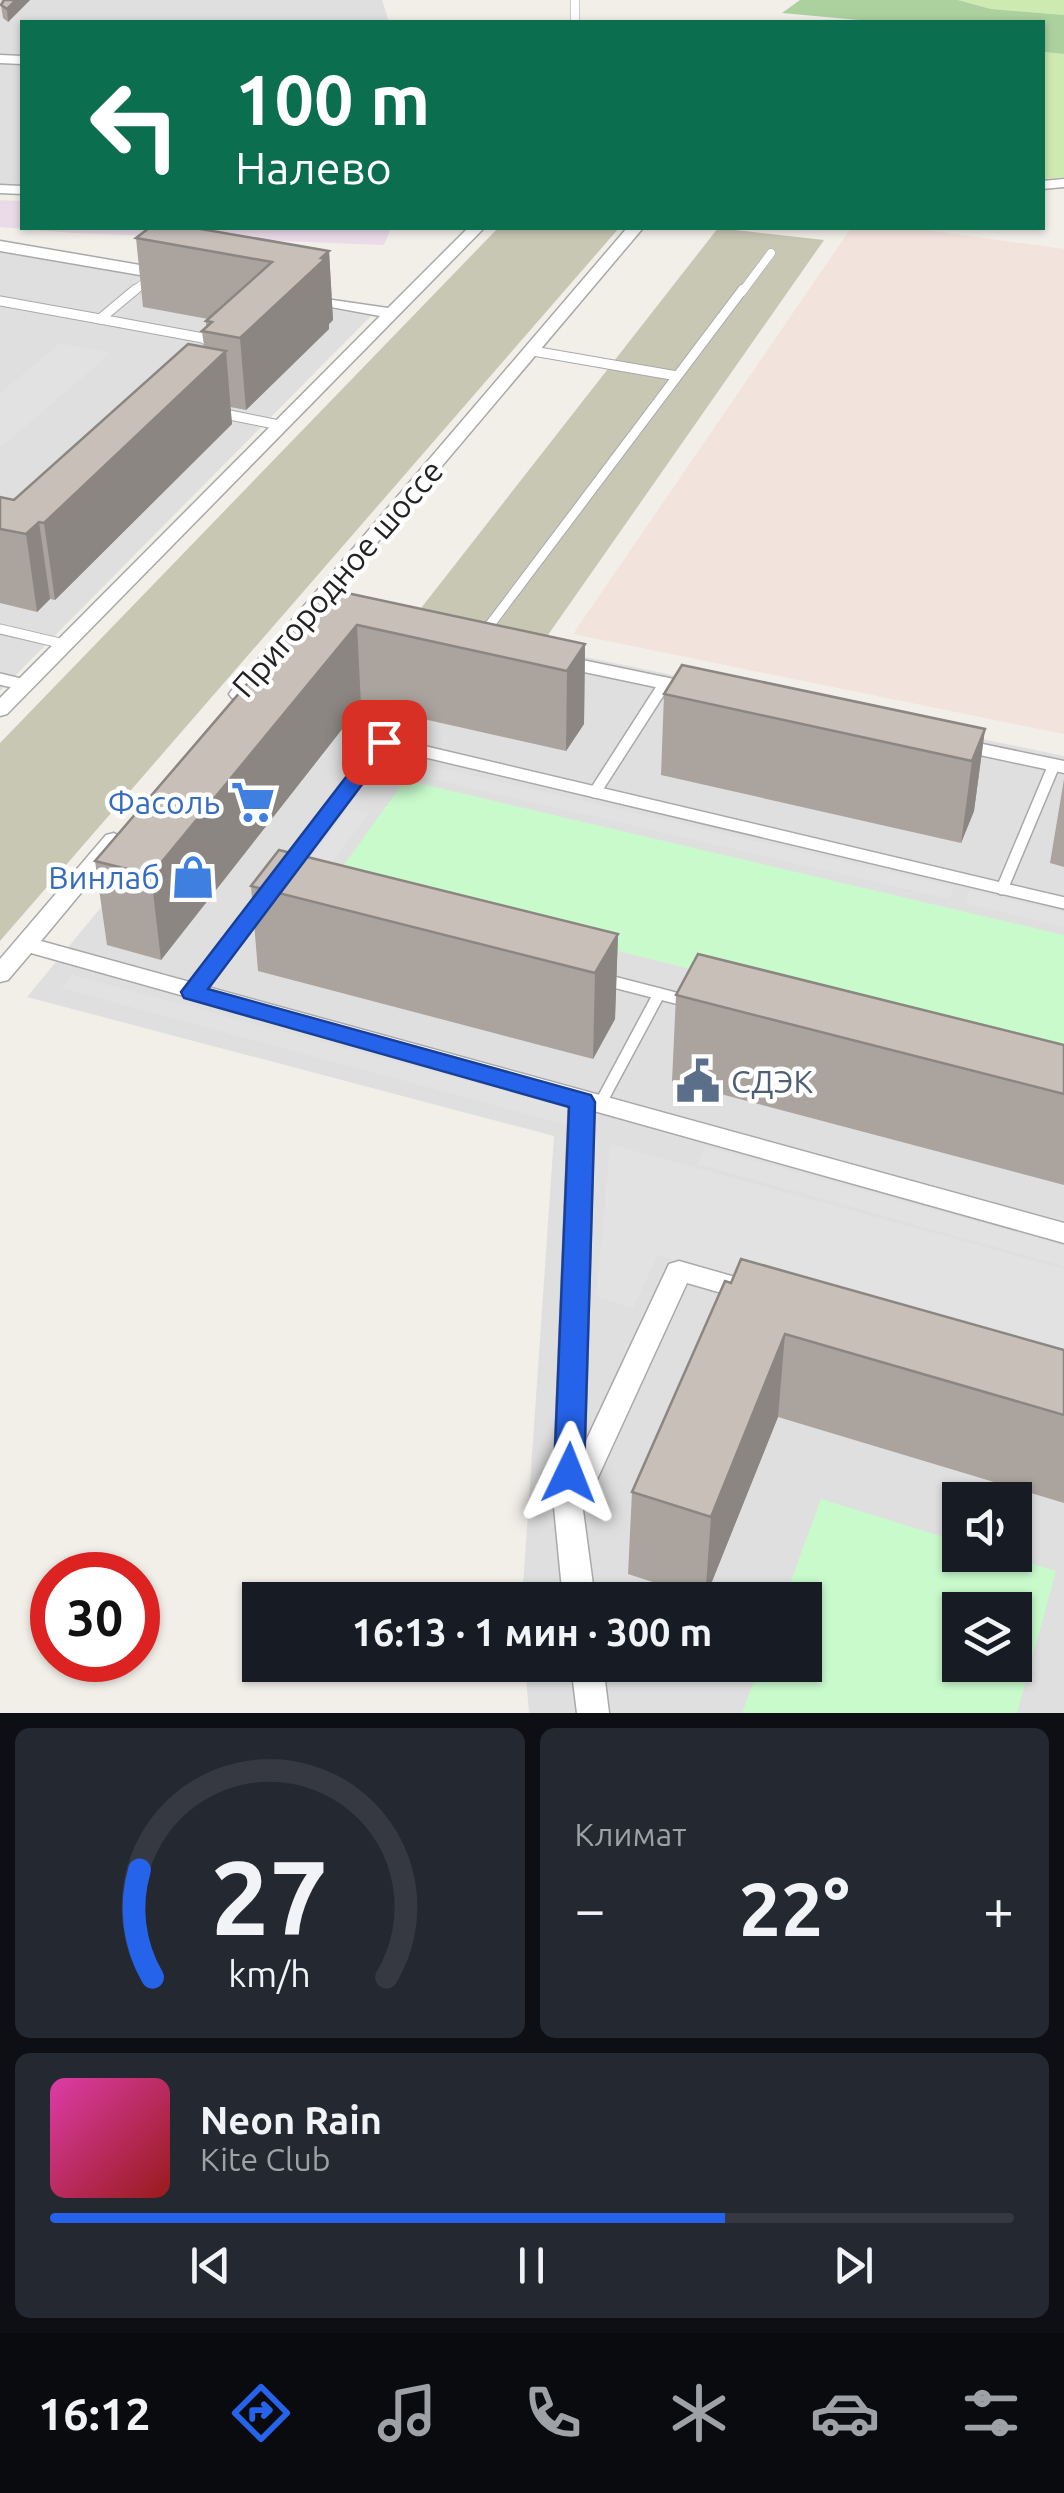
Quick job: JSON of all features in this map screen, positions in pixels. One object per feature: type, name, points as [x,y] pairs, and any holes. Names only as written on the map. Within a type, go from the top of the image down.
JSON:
[{"type":"street","points":[[0,710],[474,230]]},
{"type":"street","name":"Пригородное шоссе","points":[[226,709],[319,611],[633,230]]},
{"type":"street","points":[[0,246],[194,279]]},
{"type":"street","points":[[291,296],[388,313]]},
{"type":"street","points":[[532,656],[721,695]]},
{"type":"street","points":[[926,738],[1059,766]]},
{"type":"street","points":[[0,974],[127,825]]},
{"type":"street","points":[[26,944],[1064,1233]]},
{"type":"street","points":[[577,1582],[568,1510],[591,1104]]},
{"type":"street","points":[[568,1510],[679,1271],[789,1303]]},
{"type":"street","points":[[590,1682],[593,1713]]},
{"type":"lane","points":[[476,644],[771,253]]},
{"type":"lane","points":[[100,319],[156,273]]},
{"type":"lane","points":[[0,301],[203,338],[213,343],[209,351]]},
{"type":"lane","points":[[533,351],[678,376]]},
{"type":"lane","points":[[206,410],[279,424]]},
{"type":"lane","points":[[0,629],[64,644]]},
{"type":"lane","points":[[0,679],[25,685]]},
{"type":"lane","points":[[595,792],[665,683]]},
{"type":"lane","points":[[286,872],[384,742],[1064,903]]},
{"type":"lane","points":[[1002,889],[1059,766]]},
{"type":"lane","points":[[193,992],[269,893]]},
{"type":"lane","points":[[584,974],[698,1004]]},
{"type":"lane","points":[[591,1104],[660,994]]},
{"type":"shaded area","points":[[0,0],[382,0],[388,20],[20,20],[20,190],[0,190]]},
{"type":"shaded area","points":[[0,200],[20,201],[20,229],[0,227]]},
{"type":"shaded area","points":[[37,230],[390,230],[384,245]]},
{"type":"shaded area","points":[[496,230],[617,230],[0,941],[0,743]]},
{"type":"shaded area","points":[[716,230],[824,240],[541,645],[411,621]]},
{"type":"shaded area","points":[[850,230],[926,230],[1064,249],[1064,734],[573,634]]},
{"type":"shaded area","points":[[0,250],[371,316],[0,691]]},
{"type":"shaded area","points":[[60,343],[111,353],[0,448],[0,393]]},
{"type":"shaded area","points":[[348,608],[1064,756],[1064,1713],[529,1713],[526,1682],[822,1682],[822,1582],[523,1582],[554,1136],[27,997]]},
{"type":"shaded area","points":[[428,765],[954,887],[949,899],[420,776]]},
{"type":"shaded area","points":[[348,809],[369,814],[331,863],[311,858]]},
{"type":"shaded area","points":[[970,890],[1064,913],[1064,927],[964,903]]},
{"type":"shaded area","points":[[72,975],[575,1110],[567,1125],[61,988]]},
{"type":"shaded area","points":[[610,1144],[1064,1269],[1064,1374],[658,1255],[633,1308],[596,1296]]},
{"type":"shaded area","points":[[705,1147],[1064,1246],[1064,1266],[697,1164]]},
{"type":"green space","points":[[800,0],[958,0],[991,9],[1064,15],[1064,54],[1045,52],[1045,20],[859,20],[782,13]]},
{"type":"green space","points":[[958,0],[1064,0],[1064,15],[991,9]]},
{"type":"green space","points":[[1045,52],[1064,54],[1064,177],[1045,179]]},
{"type":"green space","points":[[405,780],[1064,935],[1064,1062],[333,880]]},
{"type":"green space","points":[[821,1499],[942,1536],[942,1572],[1032,1572],[1032,1564],[1056,1571],[1032,1658],[1032,1592],[942,1592],[942,1682],[1026,1682],[1017,1713],[742,1713],[754,1682],[822,1682],[822,1582],[791,1582]]},
{"type":"building","points":[[4,0],[16,0],[7,9],[1,5]]},
{"type":"building","points":[[146,230],[207,230],[329,251],[240,338],[202,331],[212,322],[206,321],[272,262],[136,238]]},
{"type":"building","points":[[188,344],[226,351],[44,523],[39,522],[26,534],[0,529],[0,497],[14,500]]},
{"type":"building","points":[[333,590],[585,644],[567,671],[357,625],[151,875],[95,861],[320,599]]},
{"type":"building","points":[[682,665],[985,729],[972,761],[664,694]]},
{"type":"building","points":[[279,850],[618,934],[595,973],[251,886]]},
{"type":"building","points":[[698,954],[1064,1045],[1064,1094],[676,995]]},
{"type":"building","points":[[741,1259],[1064,1350],[1064,1415],[785,1334],[711,1517],[632,1492],[725,1281],[731,1283]]},
{"type":"place","name":"Фасоль","points":[[253,802]]},
{"type":"place","name":"Винлаб","points":[[193,877]]},
{"type":"place","name":"СДЭК","points":[[698,1081]]},
{"type":"route","points":[[384,742],[193,992],[582,1102],[569,1473]]}]
